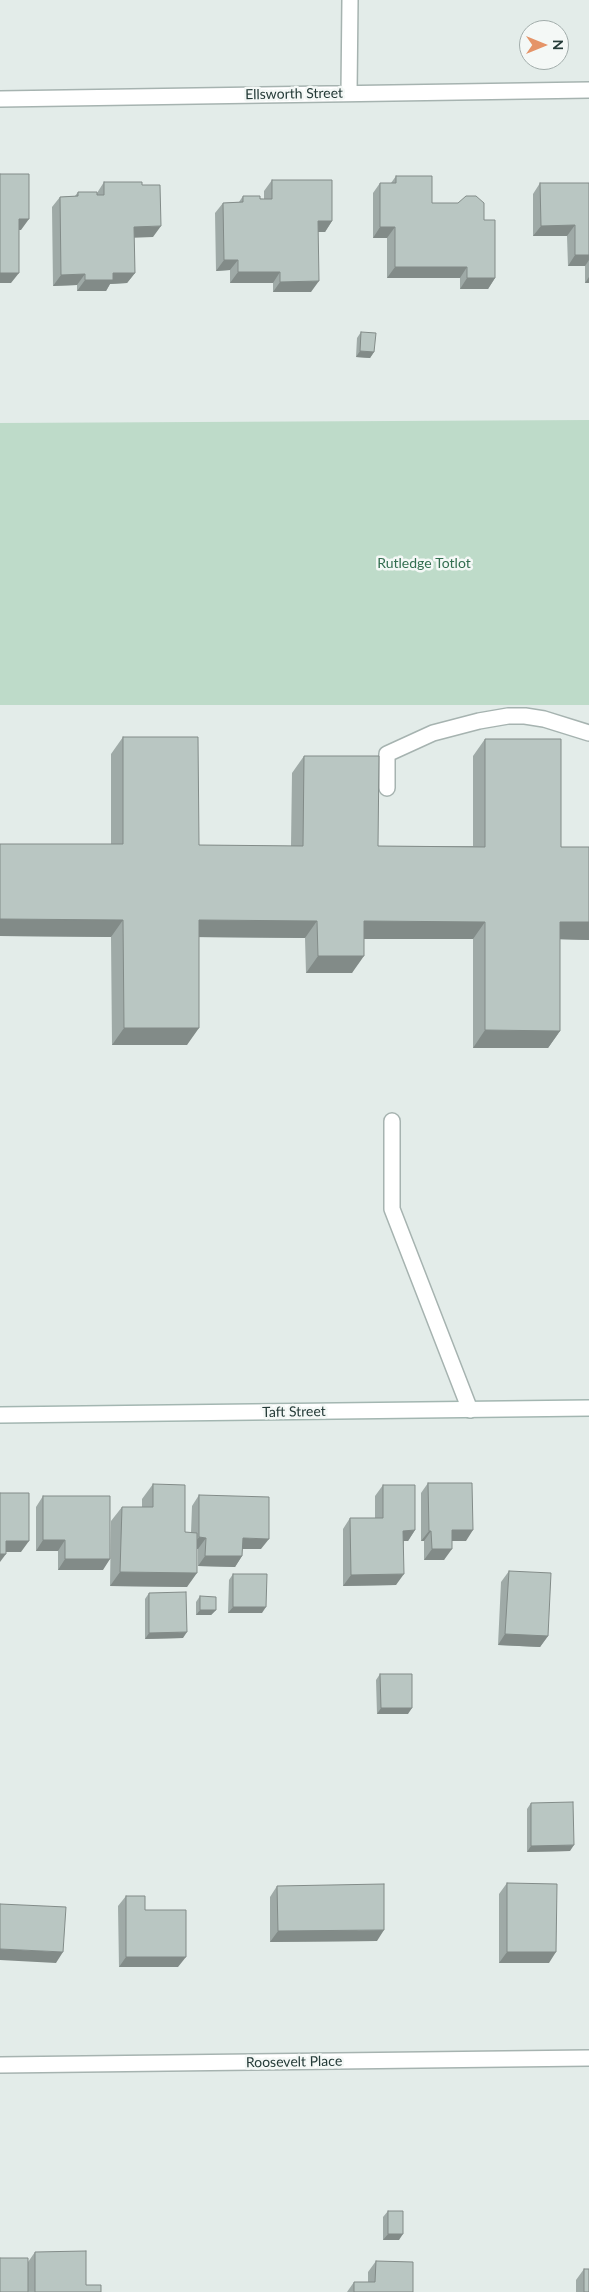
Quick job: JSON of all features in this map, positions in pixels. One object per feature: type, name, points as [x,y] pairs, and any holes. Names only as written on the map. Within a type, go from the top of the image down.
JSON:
[{"type":"street","points":[[349,93],[350,0]]},
{"type":"street","name":"Ellsworth Street","points":[[0,99],[589,90]]},
{"type":"street","points":[[387,788],[387,754],[442,730],[508,716],[526,716],[544,719],[589,734]]},
{"type":"street","points":[[392,1121],[392,1209],[470,1410]]},
{"type":"street","name":"Taft Street","points":[[0,1415],[589,1408]]},
{"type":"street","name":"Roosevelt Place","points":[[0,2065],[589,2058]]},
{"type":"green space","name":"Rutledge Totlot","points":[[589,420],[589,705],[0,705],[0,423]]},
{"type":"building","points":[[0,174],[29,174],[29,219],[19,219],[19,273],[0,273]]},
{"type":"building","points":[[396,176],[432,176],[432,203],[458,203],[466,196],[476,196],[484,203],[484,220],[495,220],[495,278],[467,278],[467,267],[395,267],[395,227],[380,227],[380,183],[396,183]]},
{"type":"building","points":[[272,180],[332,180],[332,221],[318,221],[319,281],[280,282],[280,272],[238,272],[238,260],[224,260],[223,203],[243,202],[243,196],[260,196],[260,199],[272,199]]},
{"type":"building","points":[[104,182],[142,182],[142,185],[160,185],[161,226],[134,227],[135,273],[113,273],[113,280],[85,280],[85,274],[61,275],[60,197],[78,196],[78,192],[97,192],[97,195],[104,195]]},
{"type":"building","points":[[540,183],[589,183],[589,255],[575,255],[575,225],[541,226]]},
{"type":"building","points":[[361,332],[376,333],[374,352],[360,351]]},
{"type":"building","points":[[123,737],[198,737],[199,845],[303,846],[304,756],[379,756],[378,846],[485,847],[485,739],[561,739],[561,847],[589,847],[589,922],[560,922],[560,1031],[485,1030],[485,922],[364,921],[364,956],[318,956],[317,921],[199,920],[199,1028],[124,1028],[123,920],[0,919],[0,844],[123,844]]},
{"type":"building","points":[[428,1483],[472,1483],[473,1530],[452,1530],[452,1549],[432,1549],[431,1531],[429,1531]]},
{"type":"building","points":[[153,1484],[185,1485],[185,1532],[197,1533],[197,1573],[120,1572],[122,1507],[153,1507]]},
{"type":"building","points":[[383,1485],[415,1485],[415,1530],[403,1531],[404,1574],[351,1575],[350,1518],[383,1518]]},
{"type":"building","points":[[0,1493],[29,1493],[29,1541],[6,1541],[6,1554],[0,1554]]},
{"type":"building","points":[[199,1495],[269,1497],[269,1539],[243,1538],[242,1556],[205,1556],[206,1538],[199,1537]]},
{"type":"building","points":[[43,1496],[110,1496],[110,1559],[65,1559],[65,1540],[43,1540]]},
{"type":"building","points":[[509,1571],[551,1573],[548,1636],[505,1634]]},
{"type":"building","points":[[233,1574],[267,1574],[266,1607],[233,1607]]},
{"type":"building","points":[[186,1592],[187,1632],[149,1633],[149,1593]]},
{"type":"building","points":[[200,1596],[216,1597],[216,1610],[200,1610]]},
{"type":"building","points":[[380,1674],[412,1674],[412,1708],[381,1708]]},
{"type":"building","points":[[573,1802],[574,1845],[531,1846],[531,1803]]},
{"type":"building","points":[[507,1883],[557,1884],[556,1952],[507,1952]]},
{"type":"building","points":[[384,1884],[384,1930],[278,1931],[277,1886]]},
{"type":"building","points":[[126,1896],[145,1896],[145,1910],[186,1910],[186,1957],[126,1957]]},
{"type":"building","points":[[0,1904],[66,1907],[63,1952],[0,1949]]},
{"type":"building","points":[[388,2211],[403,2211],[403,2234],[388,2234]]},
{"type":"building","points":[[86,2251],[86,2285],[101,2285],[101,2292],[35,2292],[35,2252]]},
{"type":"building","points":[[0,2258],[28,2258],[28,2292],[0,2292]]},
{"type":"building","points":[[376,2261],[413,2262],[413,2292],[354,2292],[354,2282],[375,2282]]},
{"type":"building","points":[[584,2269],[589,2269],[589,2292],[584,2292]]}]
